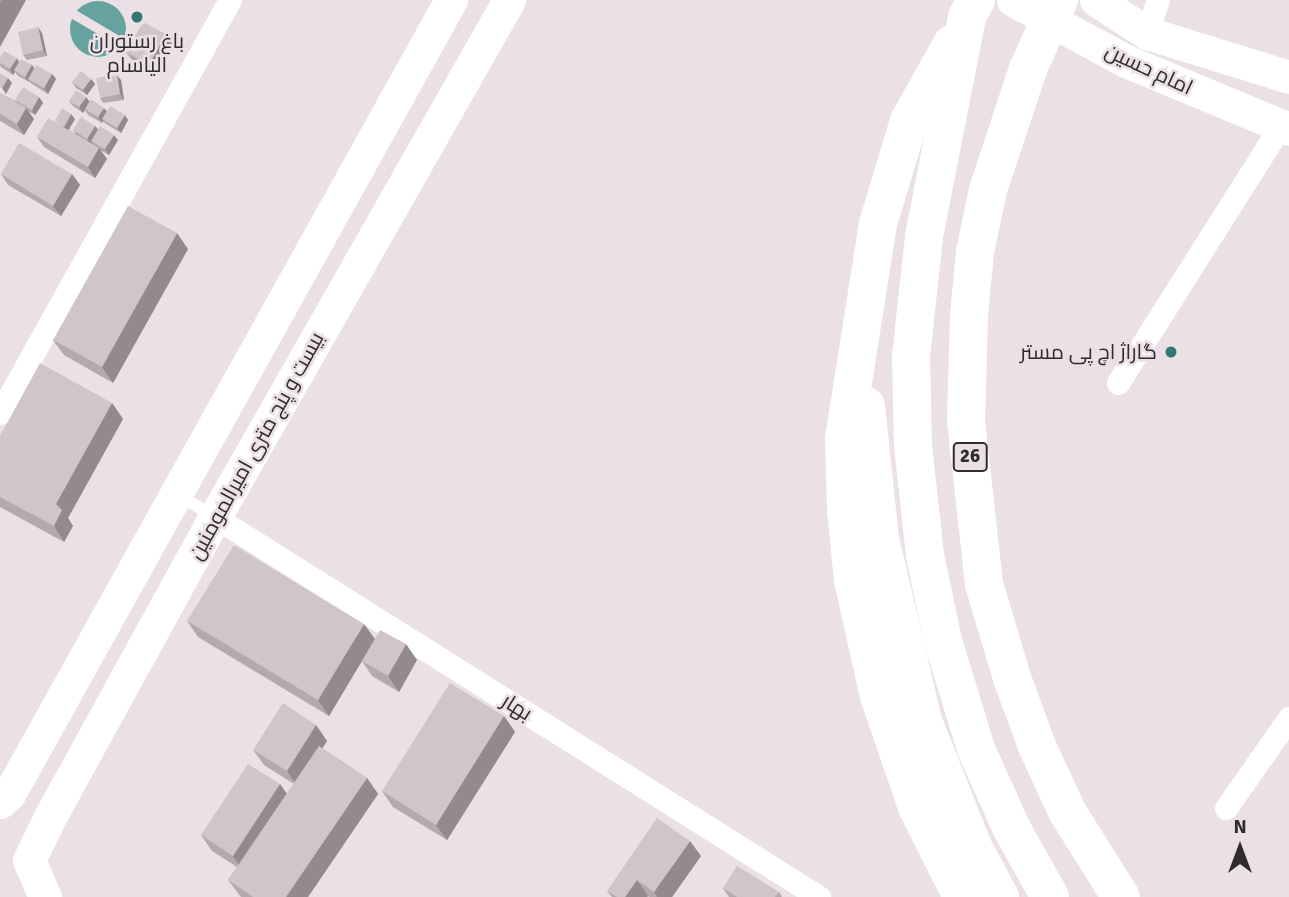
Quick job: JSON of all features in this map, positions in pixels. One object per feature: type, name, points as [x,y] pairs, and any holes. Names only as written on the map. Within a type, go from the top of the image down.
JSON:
[{"type":"highway","name":"26","points":[[1059,0],[1028,69],[988,190],[975,252],[966,421],[984,584],[1012,678],[1037,746],[1068,813],[1121,897]]},
{"type":"highway","points":[[962,897],[916,807],[879,696],[853,580],[845,510],[844,439],[878,224],[909,121],[971,9]]},
{"type":"highway","points":[[971,9],[923,237],[911,356],[913,446],[925,555],[943,641],[976,750],[1012,829],[1050,897]]},
{"type":"highway","points":[[860,327],[880,538],[899,628],[923,721],[974,849],[1000,897]]},
{"type":"main road","points":[[51,815],[36,824],[21,824],[12,814],[5,798],[451,0]]},
{"type":"main road","name":"بیست و پنج متری امیرالمومنین","points":[[45,897],[29,860],[51,815],[215,517],[509,0]]},
{"type":"main road","name":"امام حسین","points":[[1013,0],[1126,61],[1284,128]]},
{"type":"main road","name":"امام حسین","points":[[1096,0],[1147,33],[1287,70]]},
{"type":"street","points":[[0,413],[230,0]]},
{"type":"street","points":[[1147,33],[1158,0]]},
{"type":"street","points":[[1118,383],[1284,128]]},
{"type":"street","name":"بهار","points":[[215,517],[819,897]]},
{"type":"street","points":[[1226,808],[1289,718]]},
{"type":"lane","points":[[175,494],[215,517]]},
{"type":"shaded area","points":[[92,1],[104,1],[118,9],[126,23],[124,40],[118,49],[104,57],[92,57],[75,45],[70,35],[70,23],[82,6]]},
{"type":"pier","points":[[74,9],[128,41],[123,49],[69,17]]},
{"type":"building","points":[[143,22],[166,34],[149,65],[126,52]]},
{"type":"building","points":[[38,27],[43,50],[23,55],[18,32]]},
{"type":"building","points":[[4,51],[17,58],[10,69],[0,63]]},
{"type":"building","points":[[21,59],[32,65],[25,77],[14,70]]},
{"type":"building","points":[[36,65],[52,74],[44,88],[28,79]]},
{"type":"building","points":[[81,71],[91,79],[83,90],[72,82]]},
{"type":"building","points":[[0,73],[8,78],[2,88],[0,87]]},
{"type":"building","points":[[117,75],[120,94],[100,98],[96,78]]},
{"type":"building","points":[[23,87],[39,97],[32,110],[15,100]]},
{"type":"building","points":[[76,90],[86,97],[79,107],[69,101]]},
{"type":"building","points":[[0,93],[26,108],[17,124],[0,114]]},
{"type":"building","points":[[91,99],[104,108],[98,117],[85,109]]},
{"type":"building","points":[[110,106],[125,115],[117,128],[102,119]]},
{"type":"building","points":[[62,108],[71,114],[64,127],[55,121]]},
{"type":"building","points":[[81,117],[95,126],[87,139],[73,130]]},
{"type":"building","points":[[48,118],[99,148],[88,167],[37,137]]},
{"type":"building","points":[[100,126],[114,135],[105,149],[91,141]]},
{"type":"building","points":[[19,143],[72,174],[53,206],[1,174]]},
{"type":"building","points":[[128,206],[177,233],[102,367],[53,340]]},
{"type":"building","points":[[40,363],[112,403],[56,504],[62,510],[54,526],[0,497],[0,436]]},
{"type":"building","points":[[234,545],[364,624],[318,700],[187,621]]},
{"type":"building","points":[[380,630],[406,644],[388,676],[362,661]]},
{"type":"building","points":[[450,683],[504,716],[436,825],[382,791]]},
{"type":"building","points":[[283,703],[316,725],[287,771],[253,750]]},
{"type":"building","points":[[319,746],[367,778],[286,897],[253,897],[228,880]]},
{"type":"building","points":[[248,764],[280,784],[233,856],[201,835]]},
{"type":"building","points":[[657,818],[690,841],[654,892],[637,880],[625,897],[617,897],[607,891]]},
{"type":"building","points":[[737,866],[779,892],[775,897],[737,897],[723,888]]},
{"type":"place","name":"باغ رستوران الیاسام","points":[[137,17]]},
{"type":"place","name":"گاراژ اچ پی مستر","points":[[1171,352]]}]
